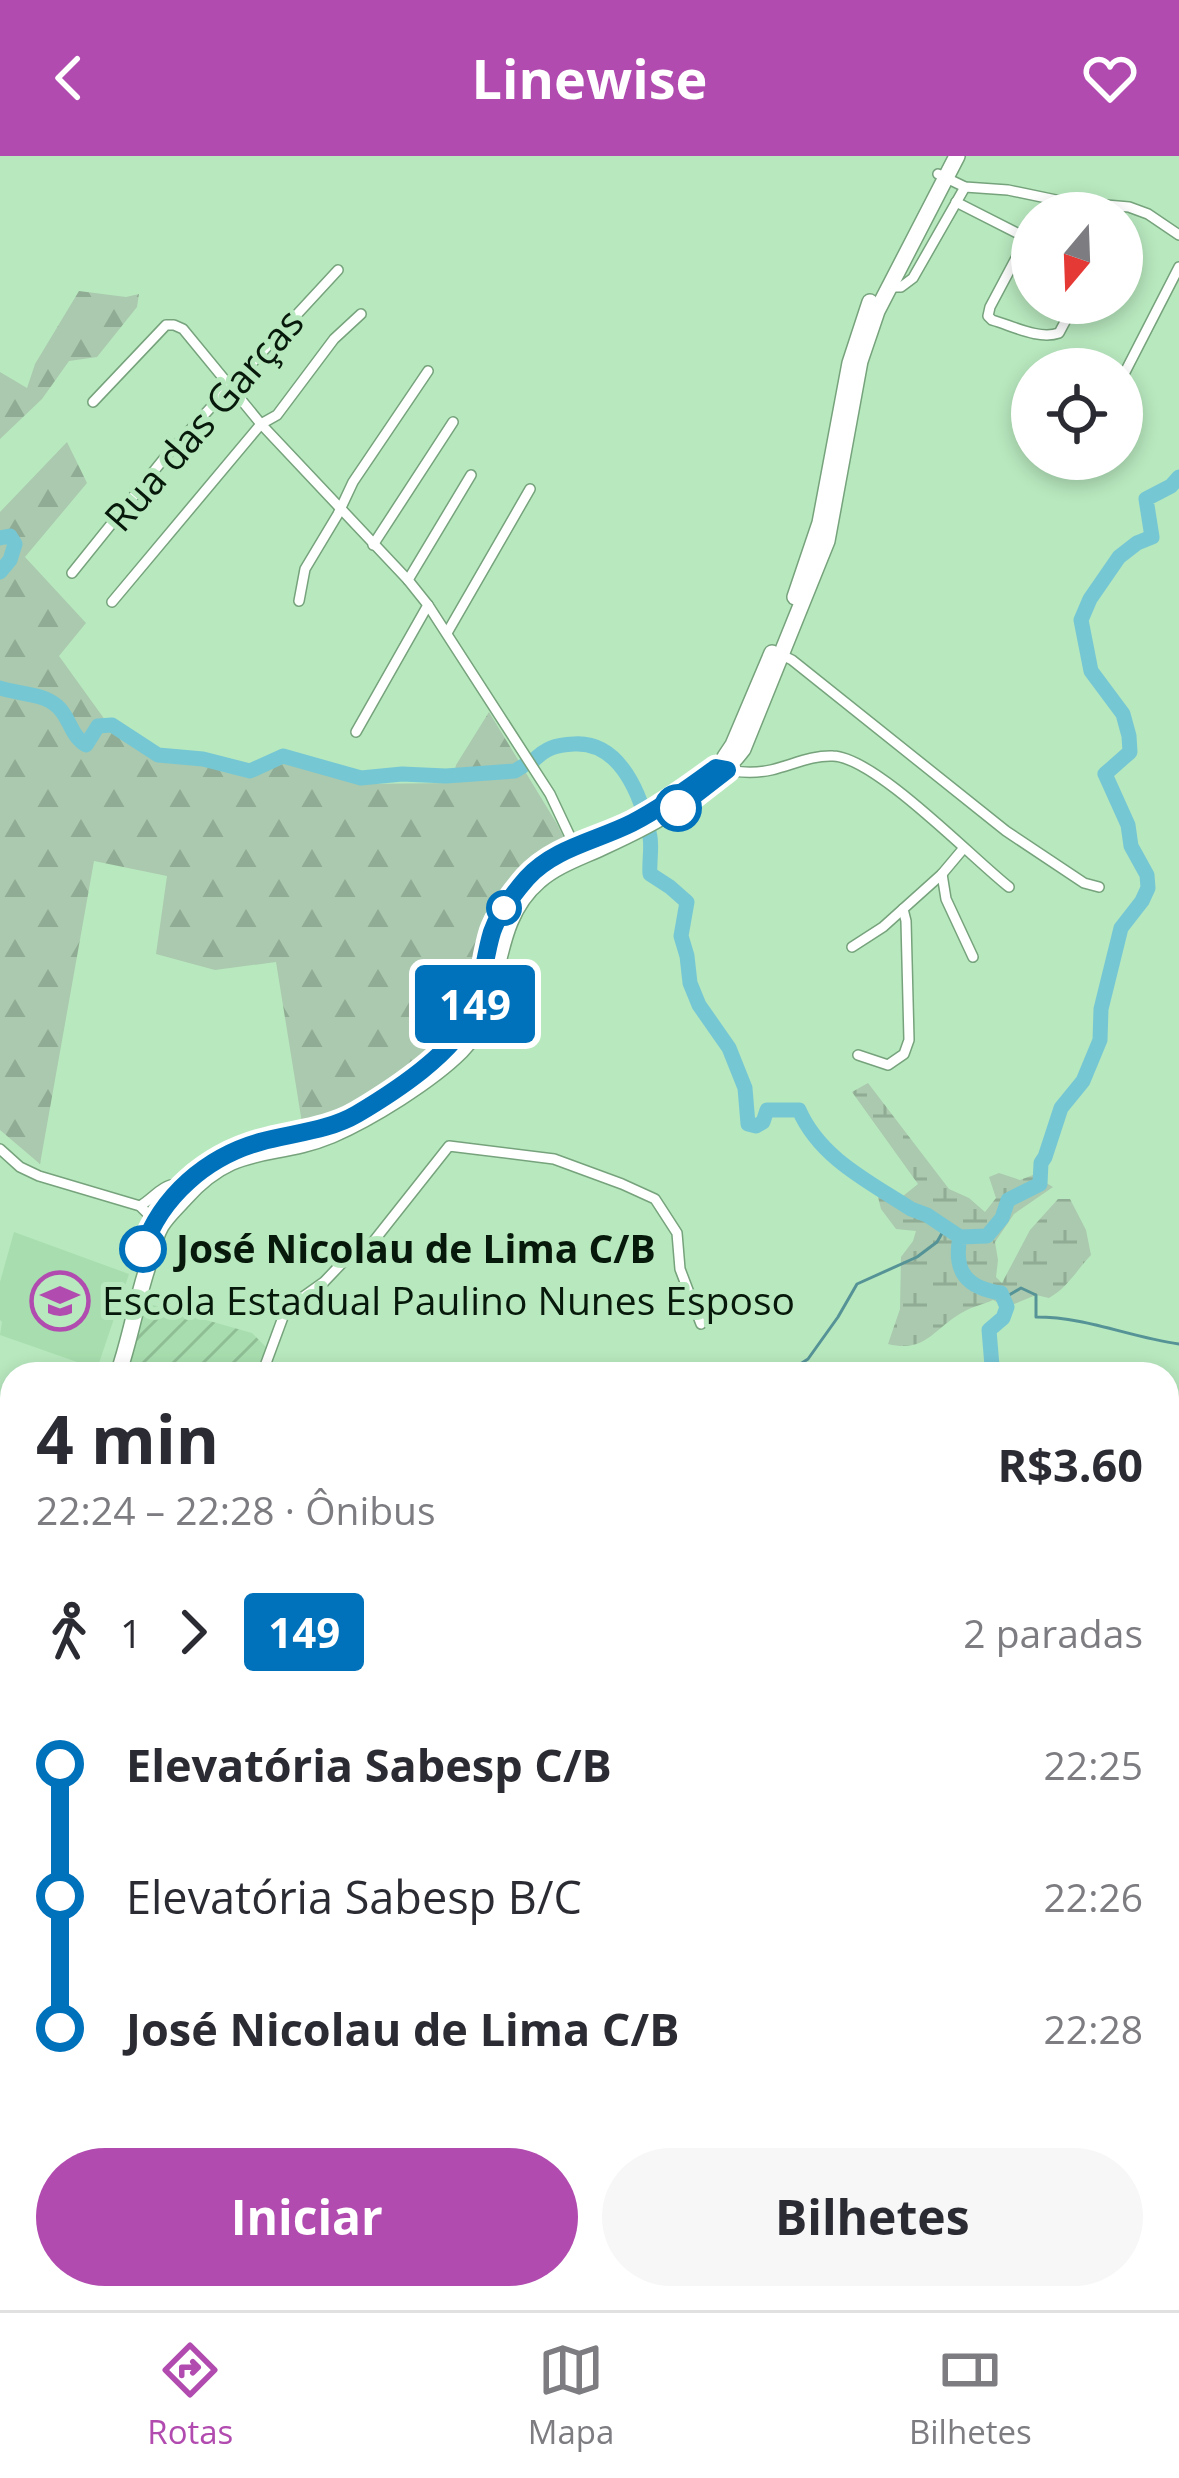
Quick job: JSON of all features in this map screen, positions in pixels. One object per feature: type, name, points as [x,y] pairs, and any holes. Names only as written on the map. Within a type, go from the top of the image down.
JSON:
[{"type":"main road","points":[[551,872],[630,831],[721,769],[827,542],[860,361],[947,156]]},
{"type":"main road","points":[[778,653],[820,523],[855,340],[870,303],[957,156]]},
{"type":"main road","points":[[117,1362],[136,1270],[157,1224],[201,1170],[230,1152],[352,1117],[434,1060],[471,1016],[493,930],[532,873],[545,861],[575,848],[583,850],[630,831]]},
{"type":"main road","points":[[188,1188],[237,1159],[327,1137],[356,1123],[449,1061],[483,1020],[496,960],[524,896],[574,854],[575,848]]},
{"type":"street","points":[[942,176],[965,187],[1016,192]]},
{"type":"street","points":[[888,287],[901,287],[913,278],[965,187]]},
{"type":"street","points":[[956,202],[1011,225]]},
{"type":"street","points":[[1143,213],[1179,235]]},
{"type":"street","points":[[1137,348],[1179,267]]},
{"type":"street","points":[[1011,268],[990,307],[992,320],[1043,336],[1054,336],[1064,324]]},
{"type":"street","name":"Rua das Garças","points":[[72,573],[166,456],[338,270]]},
{"type":"street","points":[[112,602],[260,424],[277,415],[334,339],[362,314]]},
{"type":"street","points":[[93,402],[166,326],[183,328],[260,424],[428,605],[550,794],[575,848]]},
{"type":"street","points":[[298,601],[305,569],[352,482],[428,370]]},
{"type":"street","points":[[374,545],[453,422]]},
{"type":"street","points":[[408,580],[471,475]]},
{"type":"street","points":[[447,633],[530,489]]},
{"type":"street","points":[[356,732],[428,605]]},
{"type":"street","points":[[778,653],[1006,830],[1084,884],[1099,887]]},
{"type":"street","points":[[721,769],[761,772],[813,758],[849,758],[923,811],[1009,887]]},
{"type":"street","points":[[852,947],[883,927],[943,874],[963,849]]},
{"type":"street","points":[[943,874],[946,899],[973,957]]},
{"type":"street","points":[[858,1055],[888,1065],[907,1046],[903,909]]},
{"type":"street","points":[[266,1362],[286,1309],[370,1245],[449,1146],[554,1159],[655,1199],[677,1233],[680,1269],[701,1324]]},
{"type":"street","points":[[0,1149],[30,1172],[140,1206],[157,1224]]},
{"type":"street","points":[[140,1206],[166,1186],[188,1188]]},
{"type":"shaded area","name":"Escola Estadual Paulino Nunes Esposo","points":[[14,1232],[129,1274],[99,1362],[77,1362],[0,1335],[0,1282]]},
{"type":"shaded area","points":[[146,1303],[252,1333],[266,1347],[261,1362],[127,1362]]},
{"type":"green space","points":[[79,291],[126,297],[139,294],[137,307],[97,357],[69,361],[42,399],[0,439],[0,372],[27,388],[35,364]]},
{"type":"green space","points":[[67,442],[87,483],[25,557],[86,623],[59,656],[113,731],[158,760],[249,778],[283,762],[361,784],[452,783],[456,765],[489,712],[567,844],[542,853],[501,899],[486,931],[468,1011],[444,1041],[349,1113],[302,1123],[276,962],[215,970],[156,954],[167,876],[94,861],[40,1164],[0,1130],[0,512]]},
{"type":"green space","points":[[868,1083],[949,1189],[985,1212],[996,1198],[989,1177],[999,1173],[1020,1180],[1033,1175],[1053,1187],[1014,1214],[995,1242],[996,1277],[1002,1283],[1030,1230],[1058,1199],[1070,1199],[1086,1230],[1091,1255],[1061,1289],[1049,1298],[1036,1295],[1007,1307],[993,1300],[965,1311],[922,1342],[888,1344],[900,1309],[901,1257],[916,1231],[896,1229],[881,1209],[877,1193],[903,1196],[918,1184],[852,1092]]},
{"type":"waterway","points":[[992,1362],[989,1330],[1003,1318],[1007,1307],[1001,1293],[979,1287],[965,1276],[959,1260],[960,1237],[987,1236],[1002,1218],[1008,1200],[1040,1184],[1041,1163],[1061,1108],[1083,1081],[1100,1040],[1101,1009],[1121,928],[1148,888],[1147,875],[1131,846],[1128,825],[1105,774],[1130,752],[1129,736],[1123,714],[1091,671],[1081,620],[1119,557],[1152,537],[1146,499],[1179,477]]},
{"type":"waterway","points":[[0,538],[10,536],[15,544],[0,572]]},
{"type":"waterway","points":[[0,688],[51,702],[86,745],[98,726],[112,725],[158,755],[203,759],[250,771],[283,756],[361,778],[515,771],[523,766]]},
{"type":"waterway","points":[[533,761],[556,746],[590,745],[605,752],[627,774],[651,841],[650,874],[687,902],[681,936],[690,983],[699,1005],[729,1048],[745,1088],[748,1124],[763,1122],[767,1110],[799,1110],[819,1142],[847,1167],[960,1237]]},
{"type":"waterway","points":[[803,1362],[857,1284],[917,1257],[937,1242],[945,1228]]},
{"type":"waterway","points":[[1004,1298],[1021,1288],[1036,1295],[1036,1317],[1073,1320],[1179,1344]]},
{"type":"bus line","name":"149","points":[[143,1249],[154,1221],[201,1170],[230,1152],[352,1117],[449,1046],[471,1016],[493,930],[504,908],[545,861],[632,824],[716,768],[727,770],[678,808]]},
{"type":"place","name":"José Nicolau de Lima C/B","points":[[143,1249]]},
{"type":"place","name":"Escola Estadual Paulino Nunes Esposo","points":[[60,1301]]}]
